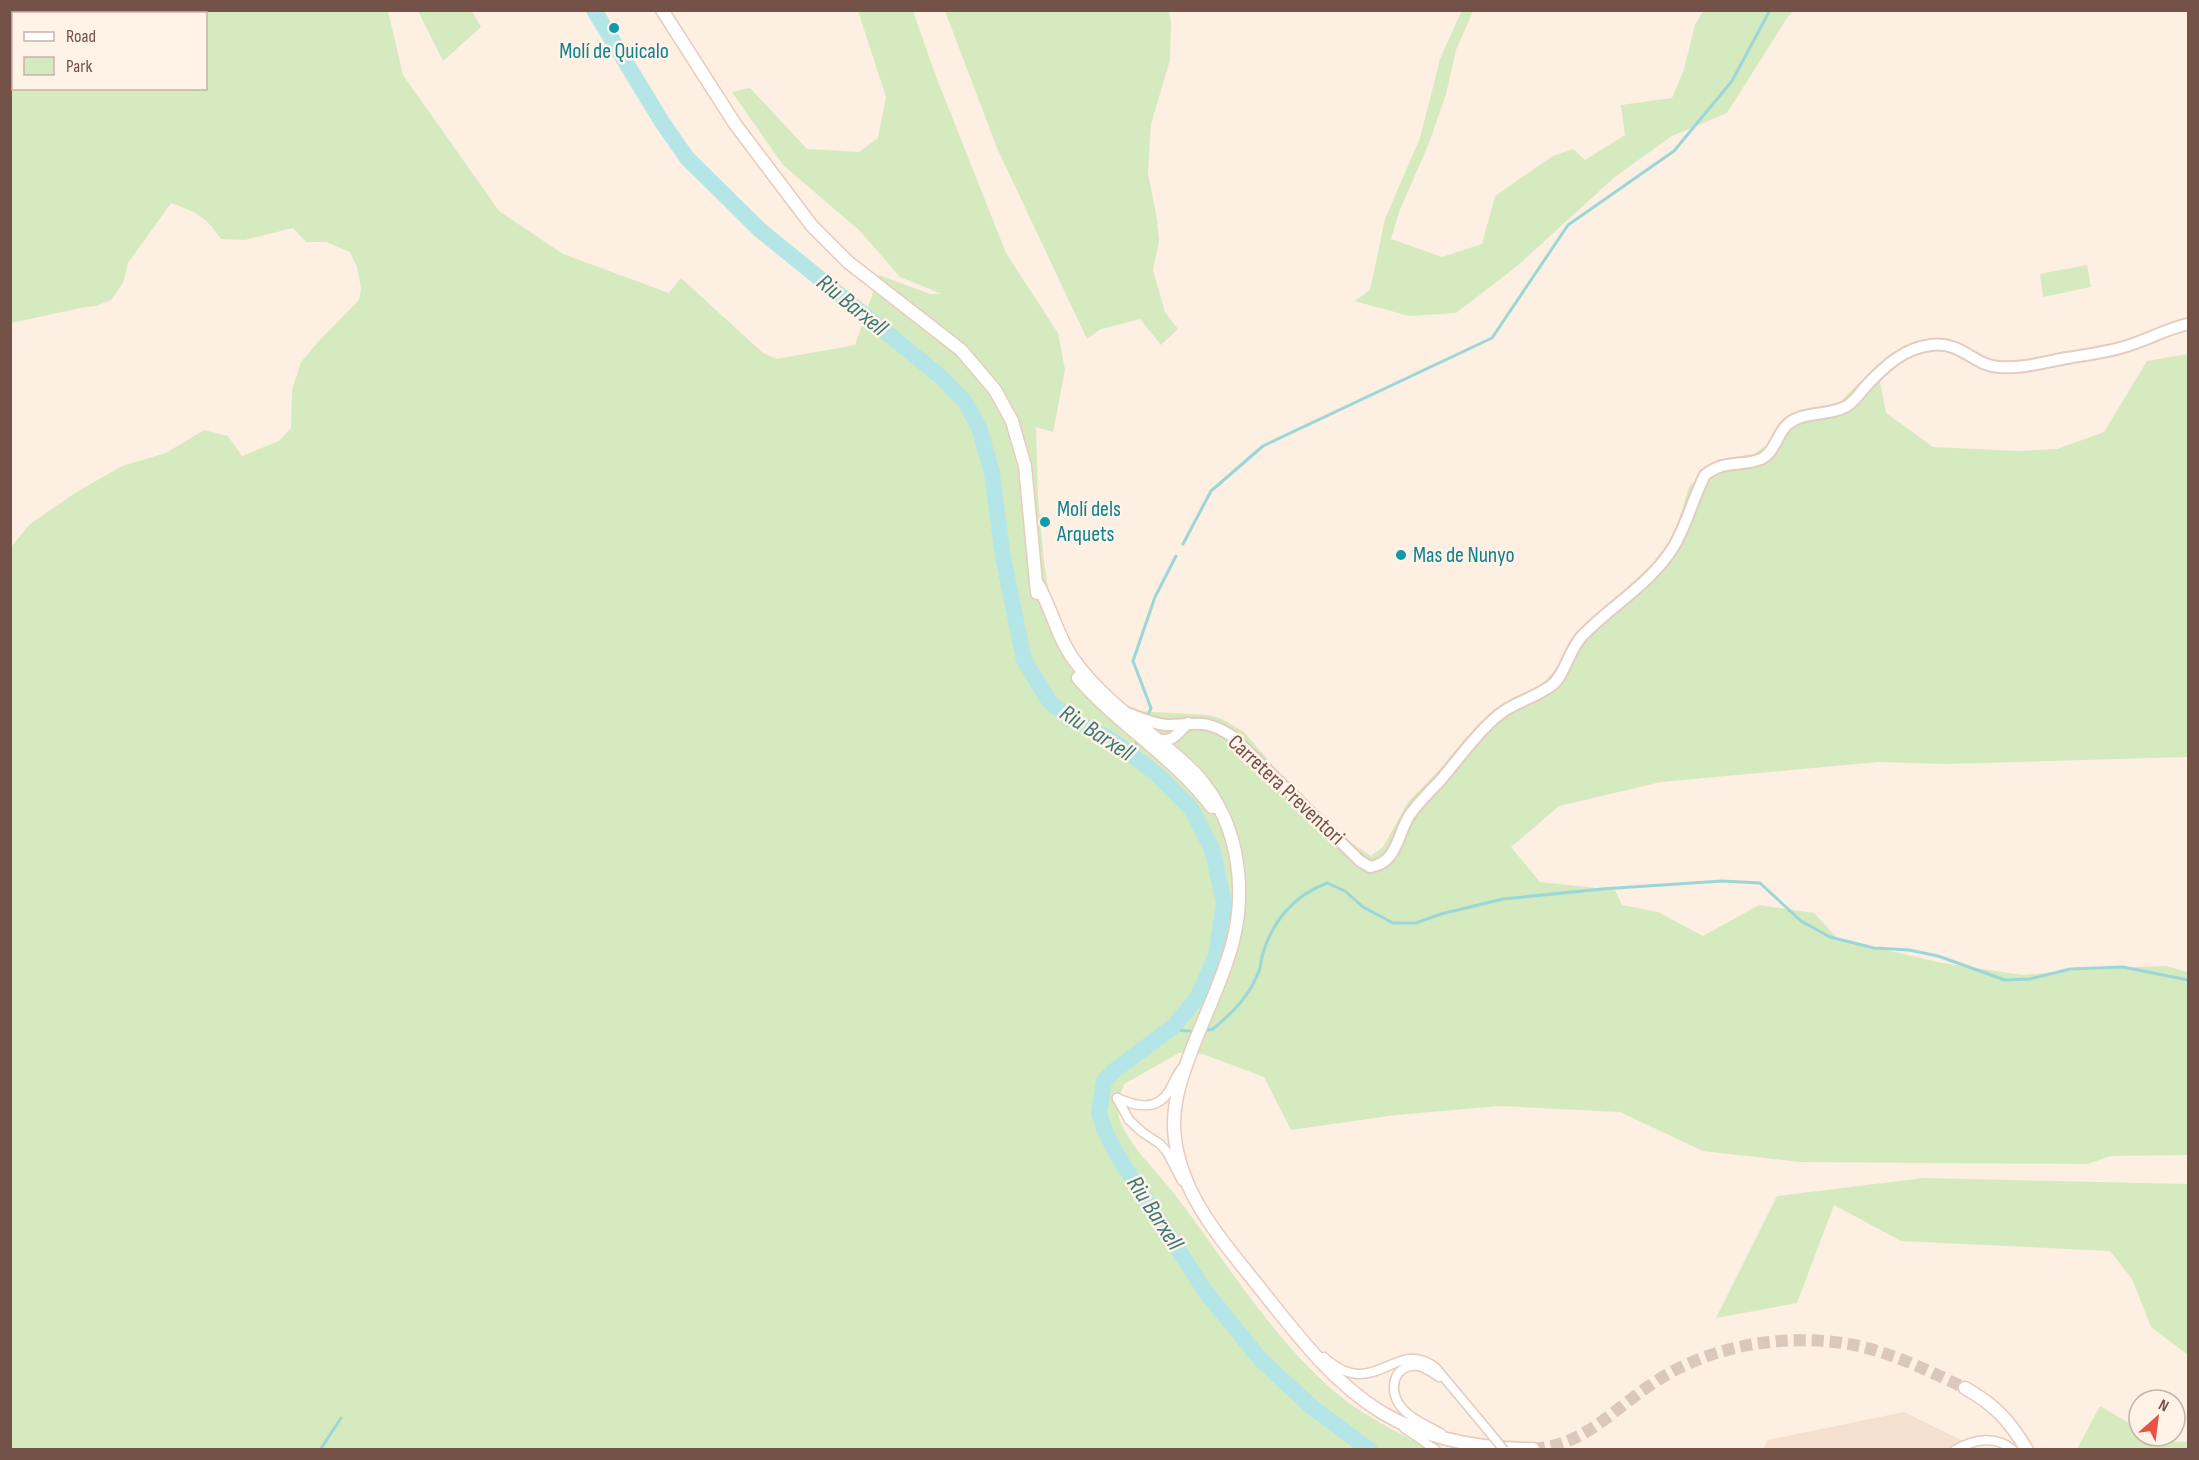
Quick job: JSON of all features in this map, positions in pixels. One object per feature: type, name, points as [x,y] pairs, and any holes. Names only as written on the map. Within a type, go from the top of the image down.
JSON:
[{"type":"main road","points":[[662,10],[735,124],[812,226],[848,262],[962,350],[995,390],[1012,421],[1023,458],[1028,484],[1038,585],[1037,596],[1046,621],[1067,663],[1090,692],[1178,756],[1207,786],[1229,825],[1237,858],[1241,896],[1237,930],[1227,965],[1186,1064],[1178,1090],[1174,1133],[1179,1160],[1190,1190],[1219,1235],[1291,1327],[1332,1374],[1381,1412],[1418,1429],[1461,1442],[1498,1448],[1533,1449]]},
{"type":"main road","points":[[1125,718],[1184,774],[1212,807],[1232,838]]},
{"type":"main road","points":[[1965,1388],[1998,1409],[2027,1449]]},
{"type":"street","name":"Carretera Preventori","points":[[1125,718],[1167,725],[1204,723],[1218,727],[1232,736],[1360,861],[1370,867],[1378,866],[1389,859],[1394,852],[1410,816],[1488,726],[1505,711],[1554,684],[1561,676],[1565,662],[1582,636],[1648,579],[1674,546],[1705,475],[1712,470],[1728,464],[1761,459],[1772,450],[1789,423],[1806,416],[1845,407],[1891,361],[1909,351],[1930,345],[1944,345],[1957,347],[1998,368],[2030,365],[2121,348],[2168,328],[2188,324]]},
{"type":"street","points":[[1159,741],[1173,740],[1188,723]]},
{"type":"street","points":[[1167,725],[1161,729],[1159,735],[1160,747],[1179,763],[1184,774]]},
{"type":"street","points":[[1173,740],[1178,756]]},
{"type":"street","points":[[1186,1064],[1175,1075],[1170,1090],[1162,1100],[1150,1106],[1132,1105],[1117,1098],[1130,1120],[1167,1152],[1180,1179],[1190,1190]]},
{"type":"street","points":[[1130,1120],[1134,1111],[1142,1107]]},
{"type":"street","points":[[1291,1327],[1330,1362],[1348,1372],[1370,1374],[1399,1360],[1415,1358],[1431,1364],[1504,1449]]},
{"type":"street","points":[[1444,1381],[1422,1367],[1411,1366],[1400,1373],[1392,1390],[1397,1402],[1409,1416],[1461,1442]]},
{"type":"street","points":[[1381,1412],[1436,1449]]},
{"type":"street","points":[[1955,1449],[1969,1442],[1986,1440],[2002,1443],[2013,1449]]},
{"type":"shaded area","points":[[1904,1412],[1979,1449],[1763,1450],[1768,1440]]},
{"type":"green space","points":[[1462,10],[1473,11],[1456,50],[1446,94],[1429,143],[1399,212],[1391,239],[1442,257],[1482,244],[1495,196],[1553,156],[1573,149],[1585,160],[1625,135],[1621,105],[1672,98],[1684,69],[1695,25],[1703,11],[1793,11],[1727,113],[1672,136],[1616,176],[1516,267],[1456,313],[1409,316],[1355,301],[1370,290],[1385,219],[1420,138],[1440,59]]},
{"type":"green space","points":[[388,11],[403,75],[499,211],[563,254],[669,293],[681,278],[763,353],[777,359],[855,345],[879,275],[930,294],[942,294],[900,277],[859,230],[783,165],[732,92],[750,88],[807,149],[859,152],[878,138],[886,97],[858,11],[913,11],[935,74],[1006,253],[1058,333],[1065,370],[1053,432],[1036,427],[1038,497],[1044,562],[1052,613],[1075,659],[1113,697],[1138,711],[1208,715],[1222,719],[1244,732],[1294,790],[1347,840],[1371,856],[1383,847],[1408,802],[1463,741],[1514,697],[1539,688],[1556,669],[1575,636],[1651,565],[1673,538],[1689,487],[1717,460],[1754,454],[1776,438],[1804,411],[1838,404],[1877,365],[1886,413],[1933,447],[2019,451],[2057,449],[2104,432],[2147,361],[2188,354],[2188,757],[1946,764],[1878,762],[1661,782],[1559,806],[1511,847],[1540,882],[1615,890],[1622,905],[1658,912],[1703,936],[1759,905],[1814,913],[1838,939],[1942,963],[2023,975],[2086,969],[2166,966],[2188,972],[2188,1155],[2111,1156],[2087,1164],[1801,1162],[1703,1151],[1620,1112],[1500,1106],[1396,1115],[1291,1130],[1264,1077],[1203,1054],[1179,1053],[1124,1084],[1117,1110],[1126,1133],[1142,1156],[1169,1186],[1250,1298],[1289,1346],[1345,1400],[1426,1449],[11,1449],[11,547],[30,524],[75,493],[122,466],[166,453],[204,430],[228,436],[242,456],[279,441],[291,428],[292,390],[301,362],[359,300],[361,288],[357,267],[350,252],[326,242],[306,242],[293,228],[245,240],[221,239],[211,225],[199,216],[171,203],[128,263],[123,283],[111,300],[96,306],[11,323],[10,63],[12,61],[12,90],[207,90],[207,12],[45,12]]},
{"type":"green space","points":[[418,11],[472,11],[481,27],[443,61]]},
{"type":"green space","points":[[945,11],[1169,11],[1170,60],[1151,124],[1148,173],[1159,241],[1153,270],[1165,312],[1178,329],[1161,345],[1140,319],[1101,329],[1087,339],[997,148]]},
{"type":"green space","points":[[2087,265],[2091,287],[2043,297],[2040,274]]},
{"type":"green space","points":[[1923,1178],[2188,1184],[2188,1355],[2151,1327],[2132,1279],[2110,1251],[1901,1241],[1834,1205],[1797,1303],[1716,1318],[1777,1196]]},
{"type":"green space","points":[[2100,1406],[2127,1422],[2127,1448],[2187,1448],[2188,1442],[2188,1449],[2077,1449]]},
{"type":"waterway","name":"Riu Barxell","points":[[594,10],[662,122],[687,158],[760,230],[941,377],[965,402],[979,427],[992,473],[1003,557],[1024,660],[1049,701],[1072,720],[1112,740],[1158,775],[1191,808],[1212,849],[1224,903],[1216,956],[1197,998],[1174,1026],[1115,1070],[1104,1081],[1099,1113],[1117,1155],[1205,1291],[1261,1360],[1313,1408],[1370,1450]]},
{"type":"waterway","points":[[1183,544],[1211,491],[1263,446],[1492,338],[1568,225],[1674,151],[1732,81],[1770,10]]},
{"type":"waterway","points":[[1148,715],[1151,708],[1133,661],[1155,597],[1176,556]]},
{"type":"waterway","points":[[1132,755],[1138,738]]},
{"type":"waterway","points":[[1208,1030],[1213,1029],[1227,1016],[1250,989],[1259,971],[1267,941],[1287,910],[1305,894],[1327,883],[1345,891],[1363,907],[1393,923],[1416,923],[1441,914],[1503,899],[1602,889],[1722,881],[1760,883],[1801,921],[1830,937],[1874,948],[1909,950],[1938,956],[2005,980],[2030,979],[2070,969],[2123,967],[2188,980]]},
{"type":"waterway","points":[[1169,1030],[1191,1031]]},
{"type":"waterway","points":[[320,1450],[341,1418]]},
{"type":"tunnel","points":[[1533,1449],[1568,1441],[1583,1434],[1652,1384],[1698,1360],[1723,1351],[1775,1341],[1828,1341],[1868,1348],[1924,1369],[1965,1388]]},
{"type":"place","name":"Molí de Quicalo","points":[[614,28]]},
{"type":"place","name":"Molí dels Arquets","points":[[1045,522]]},
{"type":"place","name":"Mas de Nunyo","points":[[1401,555]]}]
